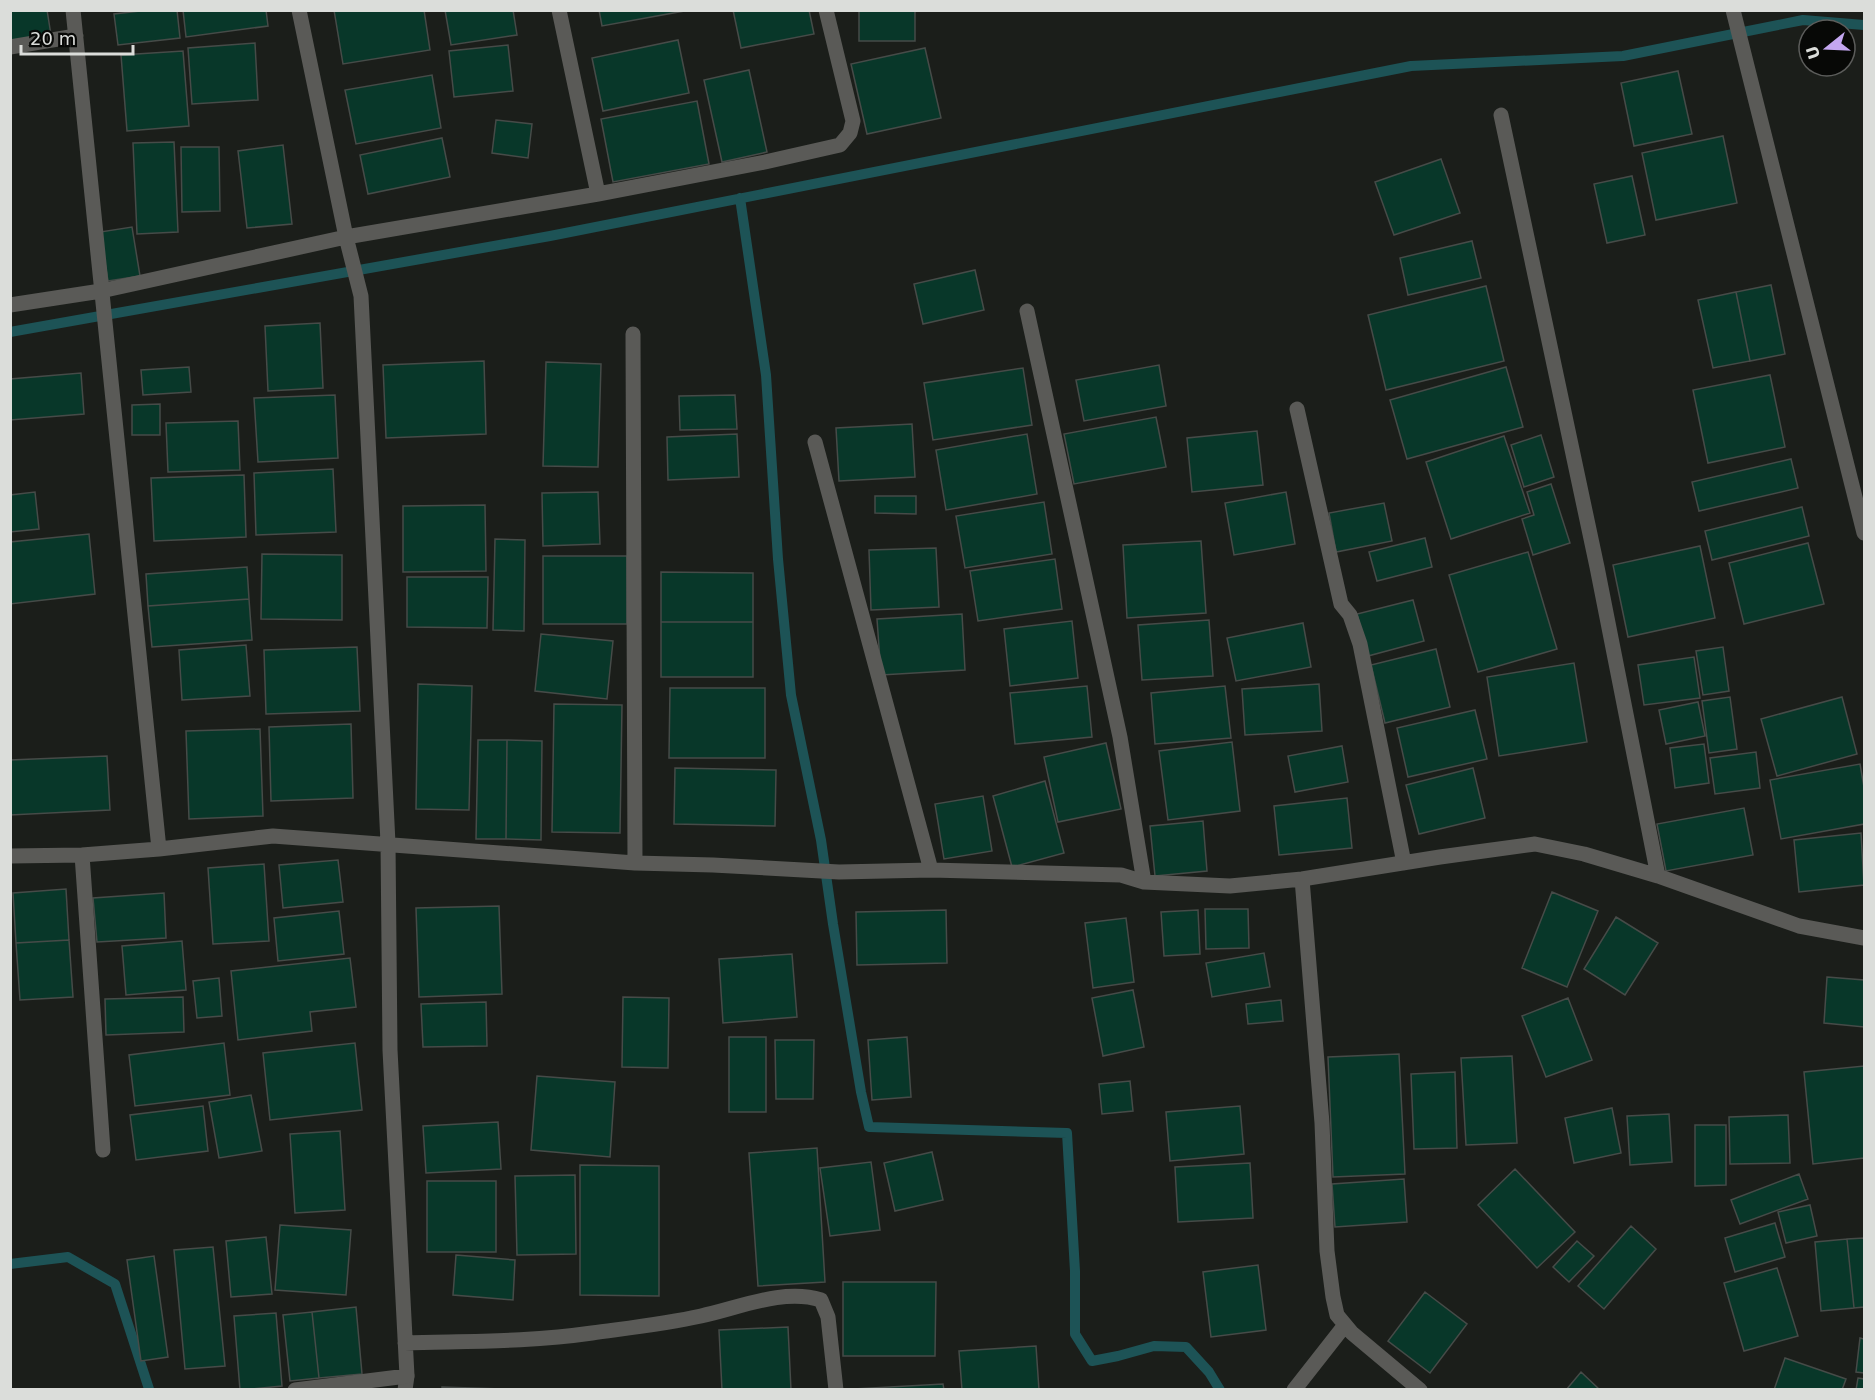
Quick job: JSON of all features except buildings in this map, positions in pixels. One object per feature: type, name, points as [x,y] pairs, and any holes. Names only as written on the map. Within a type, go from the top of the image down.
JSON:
[{"type":"street","points":[[73,10],[159,849]]},
{"type":"street","points":[[295,1389],[406,1382],[390,1050],[388,843],[361,296],[346,237],[299,10]]},
{"type":"street","points":[[559,10],[598,194]]},
{"type":"street","points":[[10,305],[101,296],[346,237],[598,194],[840,145],[850,133],[853,121],[826,10]]},
{"type":"street","points":[[1734,17],[1864,533]]},
{"type":"street","points":[[10,47],[76,36]]},
{"type":"street","points":[[1501,115],[1597,567],[1658,876]]},
{"type":"street","points":[[1027,310],[1120,737],[1144,882]]},
{"type":"street","points":[[633,334],[635,863]]},
{"type":"street","points":[[1297,409],[1341,604],[1350,615],[1360,644],[1404,863]]},
{"type":"street","points":[[815,442],[931,870]]},
{"type":"street","points":[[10,856],[82,855],[273,836],[635,863],[839,872],[931,870],[1121,875],[1144,882],[1230,886],[1302,879],[1535,844],[1584,854],[1658,876],[1799,926],[1864,938]]},
{"type":"street","points":[[82,855],[103,1150]]},
{"type":"street","points":[[1302,879],[1322,1123],[1327,1251],[1337,1315],[1345,1325],[1420,1389]]},
{"type":"street","points":[[405,1343],[514,1341],[590,1334],[699,1316],[781,1297],[806,1296],[821,1300],[828,1317],[836,1389]]},
{"type":"street","points":[[1294,1389],[1345,1325]]},
{"type":"waterway","points":[[10,332],[550,236],[1411,66],[1623,56],[1803,20],[1864,25]]},
{"type":"waterway","points":[[740,198],[766,375],[778,559],[791,695],[821,840],[861,1092],[869,1127],[1067,1133],[1075,1271],[1075,1334],[1092,1361],[1154,1346],[1186,1347],[1209,1372],[1220,1390]]},
{"type":"waterway","points":[[10,1264],[68,1257],[115,1284],[149,1389]]}]
